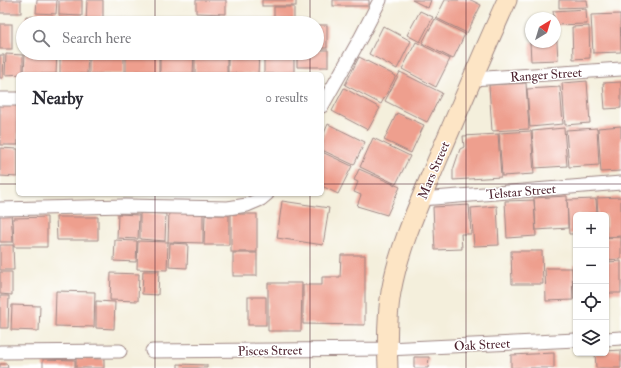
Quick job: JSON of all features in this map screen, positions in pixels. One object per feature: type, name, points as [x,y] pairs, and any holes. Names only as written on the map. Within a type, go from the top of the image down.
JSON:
[{"type":"street","points":[[324,102],[361,37],[380,0]]},
{"type":"street","name":"Mars Street","points":[[388,368],[387,349],[391,294],[396,267],[421,199],[507,0]]},
{"type":"street","name":"Ranger Street","points":[[472,79],[621,69]]},
{"type":"street","points":[[0,99],[16,99]]},
{"type":"street","name":"Telstar Street","points":[[421,199],[621,183]]},
{"type":"street","points":[[0,209],[117,206],[228,208],[247,205],[265,196]]},
{"type":"street","points":[[609,339],[621,338]]},
{"type":"street","name":"Oak Street","points":[[387,349],[573,340]]},
{"type":"street","name":"Pisces Street","points":[[152,351],[387,349]]},
{"type":"street","points":[[0,352],[120,351]]},
{"type":"building","points":[[0,0],[21,0],[21,13],[0,13]]},
{"type":"building","points":[[37,0],[57,0],[56,14],[36,13]]},
{"type":"building","points":[[59,0],[82,0],[82,16],[59,15]]},
{"type":"building","points":[[87,0],[103,0],[103,16],[86,16]]},
{"type":"building","points":[[196,0],[226,0],[226,14],[196,13]]},
{"type":"building","points":[[262,0],[296,0],[296,6],[262,6]]},
{"type":"building","points":[[333,0],[369,0],[369,6],[333,6]]},
{"type":"building","points":[[412,0],[431,0],[428,8]]},
{"type":"building","points":[[445,0],[471,0],[481,5],[467,33],[436,18]]},
{"type":"building","points":[[559,0],[587,0],[588,7],[559,8]]},
{"type":"building","points":[[274,7],[294,7],[294,16],[274,16]]},
{"type":"building","points":[[586,9],[587,24],[561,25],[561,12],[553,11]]},
{"type":"building","points":[[420,11],[433,17],[420,42],[407,35]]},
{"type":"building","points":[[620,14],[621,52],[593,53],[591,15]]},
{"type":"building","points":[[435,19],[465,34],[453,59],[422,43]]},
{"type":"building","points":[[0,24],[12,24],[12,49],[0,49]]},
{"type":"building","points":[[324,25],[327,25],[327,48],[324,48]]},
{"type":"building","points":[[383,26],[411,41],[397,69],[369,54]]},
{"type":"building","points":[[589,26],[590,58],[573,59],[572,27]]},
{"type":"building","points":[[416,42],[450,59],[436,87],[402,69]]},
{"type":"building","points":[[530,48],[557,48],[558,60],[531,61]]},
{"type":"building","points":[[324,50],[328,50],[328,67],[297,67],[297,60],[324,60]]},
{"type":"building","points":[[6,54],[16,55],[16,60],[23,60],[23,72],[16,72],[16,74],[5,75]]},
{"type":"building","points":[[0,55],[4,55],[3,78],[0,78]]},
{"type":"building","points":[[359,57],[396,76],[381,104],[345,85]]},
{"type":"building","points":[[25,60],[57,60],[56,72],[24,72]]},
{"type":"building","points":[[60,60],[88,60],[87,72],[60,72]]},
{"type":"building","points":[[89,60],[124,60],[124,72],[89,72]]},
{"type":"building","points":[[126,60],[159,60],[159,72],[126,72]]},
{"type":"building","points":[[160,60],[194,60],[193,72],[160,72]]},
{"type":"building","points":[[195,60],[227,60],[227,72],[195,72]]},
{"type":"building","points":[[228,60],[259,60],[258,72],[228,72]]},
{"type":"building","points":[[264,60],[294,60],[294,72],[264,72]]},
{"type":"building","points":[[400,72],[442,93],[427,122],[385,101]]},
{"type":"building","points":[[587,81],[590,123],[565,125],[562,83]]},
{"type":"building","points":[[621,82],[621,108],[605,109],[603,83]]},
{"type":"building","points":[[526,83],[529,129],[492,131],[489,85]]},
{"type":"building","points":[[560,87],[563,124],[530,127],[527,89]]},
{"type":"building","points":[[344,88],[380,108],[368,130],[332,111]]},
{"type":"building","points":[[0,105],[16,105],[16,145],[0,145]]},
{"type":"building","points":[[397,113],[424,125],[411,153],[384,140]]},
{"type":"building","points":[[328,124],[365,142],[354,165],[324,151],[324,133]]},
{"type":"building","points":[[621,126],[621,171],[601,172],[598,128]]},
{"type":"building","points":[[564,128],[567,166],[535,168],[532,131]]},
{"type":"building","points":[[597,128],[599,165],[569,167],[566,130]]},
{"type":"building","points":[[531,131],[534,174],[502,176],[499,133]]},
{"type":"building","points":[[498,134],[501,177],[453,180],[453,170],[460,149],[464,147],[463,136]]},
{"type":"building","points":[[373,138],[410,156],[396,184],[360,167]]},
{"type":"building","points":[[0,148],[16,149],[16,177],[0,176]]},
{"type":"building","points":[[324,153],[352,166],[338,194],[324,187]]},
{"type":"building","points":[[359,169],[400,187],[387,215],[357,206],[361,195],[354,192],[358,182],[354,180]]},
{"type":"building","points":[[567,196],[568,228],[536,230],[534,198]]},
{"type":"building","points":[[621,197],[621,236],[609,237],[609,212],[598,212],[597,198]]},
{"type":"building","points":[[596,199],[597,212],[573,212],[573,234],[569,234],[567,200]]},
{"type":"building","points":[[534,200],[536,236],[507,238],[505,201]]},
{"type":"building","points":[[282,201],[329,208],[323,245],[277,238]]},
{"type":"building","points":[[469,205],[471,234],[461,234],[462,249],[435,250],[433,207]]},
{"type":"building","points":[[497,206],[499,245],[474,246],[471,208]]},
{"type":"building","points":[[169,210],[203,211],[203,243],[168,242]]},
{"type":"building","points":[[11,213],[13,242],[0,242],[0,214]]},
{"type":"building","points":[[140,213],[166,214],[165,241],[140,239]]},
{"type":"building","points":[[118,214],[139,215],[138,239],[117,238]]},
{"type":"building","points":[[231,214],[257,214],[257,252],[231,252]]},
{"type":"building","points":[[205,215],[229,215],[229,245],[204,245]]},
{"type":"building","points":[[47,217],[47,247],[14,247],[13,218]]},
{"type":"building","points":[[56,217],[98,217],[98,240],[57,240]]},
{"type":"building","points":[[621,237],[621,259],[609,260],[609,238]]},
{"type":"building","points":[[115,240],[137,241],[136,262],[114,261]]},
{"type":"building","points":[[138,241],[168,242],[167,270],[137,269]]},
{"type":"building","points":[[170,243],[188,244],[187,268],[169,267]]},
{"type":"building","points":[[0,245],[13,245],[14,270],[0,270]]},
{"type":"building","points":[[511,251],[542,251],[543,284],[512,284]]},
{"type":"building","points":[[233,253],[257,253],[257,276],[233,276]]},
{"type":"building","points":[[341,255],[365,255],[365,325],[303,324],[303,285],[322,285],[322,277],[340,277]]},
{"type":"building","points":[[621,261],[621,293],[609,293],[609,262]]},
{"type":"building","points":[[545,268],[572,268],[573,300],[546,301]]},
{"type":"building","points":[[143,271],[159,271],[158,295],[142,294]]},
{"type":"building","points":[[0,272],[12,272],[12,295],[0,294]]},
{"type":"building","points":[[111,273],[139,274],[138,301],[110,300]]},
{"type":"building","points":[[268,283],[302,283],[301,331],[268,331]]},
{"type":"building","points":[[56,291],[95,292],[94,327],[55,326]]},
{"type":"building","points":[[0,296],[9,296],[8,328],[0,328]]},
{"type":"building","points":[[248,297],[266,297],[266,325],[248,325]]},
{"type":"building","points":[[96,301],[115,302],[114,329],[96,328]]},
{"type":"building","points":[[12,305],[40,306],[39,331],[11,330]]},
{"type":"building","points":[[621,350],[621,368],[596,368],[595,356],[609,356],[609,351]]},
{"type":"building","points":[[554,353],[554,368],[511,368],[511,355]]},
{"type":"building","points":[[414,357],[429,357],[428,368],[414,368]]},
{"type":"building","points":[[76,358],[104,359],[104,368],[76,368]]},
{"type":"building","points":[[43,359],[75,360],[75,368],[43,368]]},
{"type":"building","points":[[0,364],[7,364],[8,368],[0,368]]},
{"type":"building","points":[[178,364],[207,365],[207,368],[178,368]]}]
